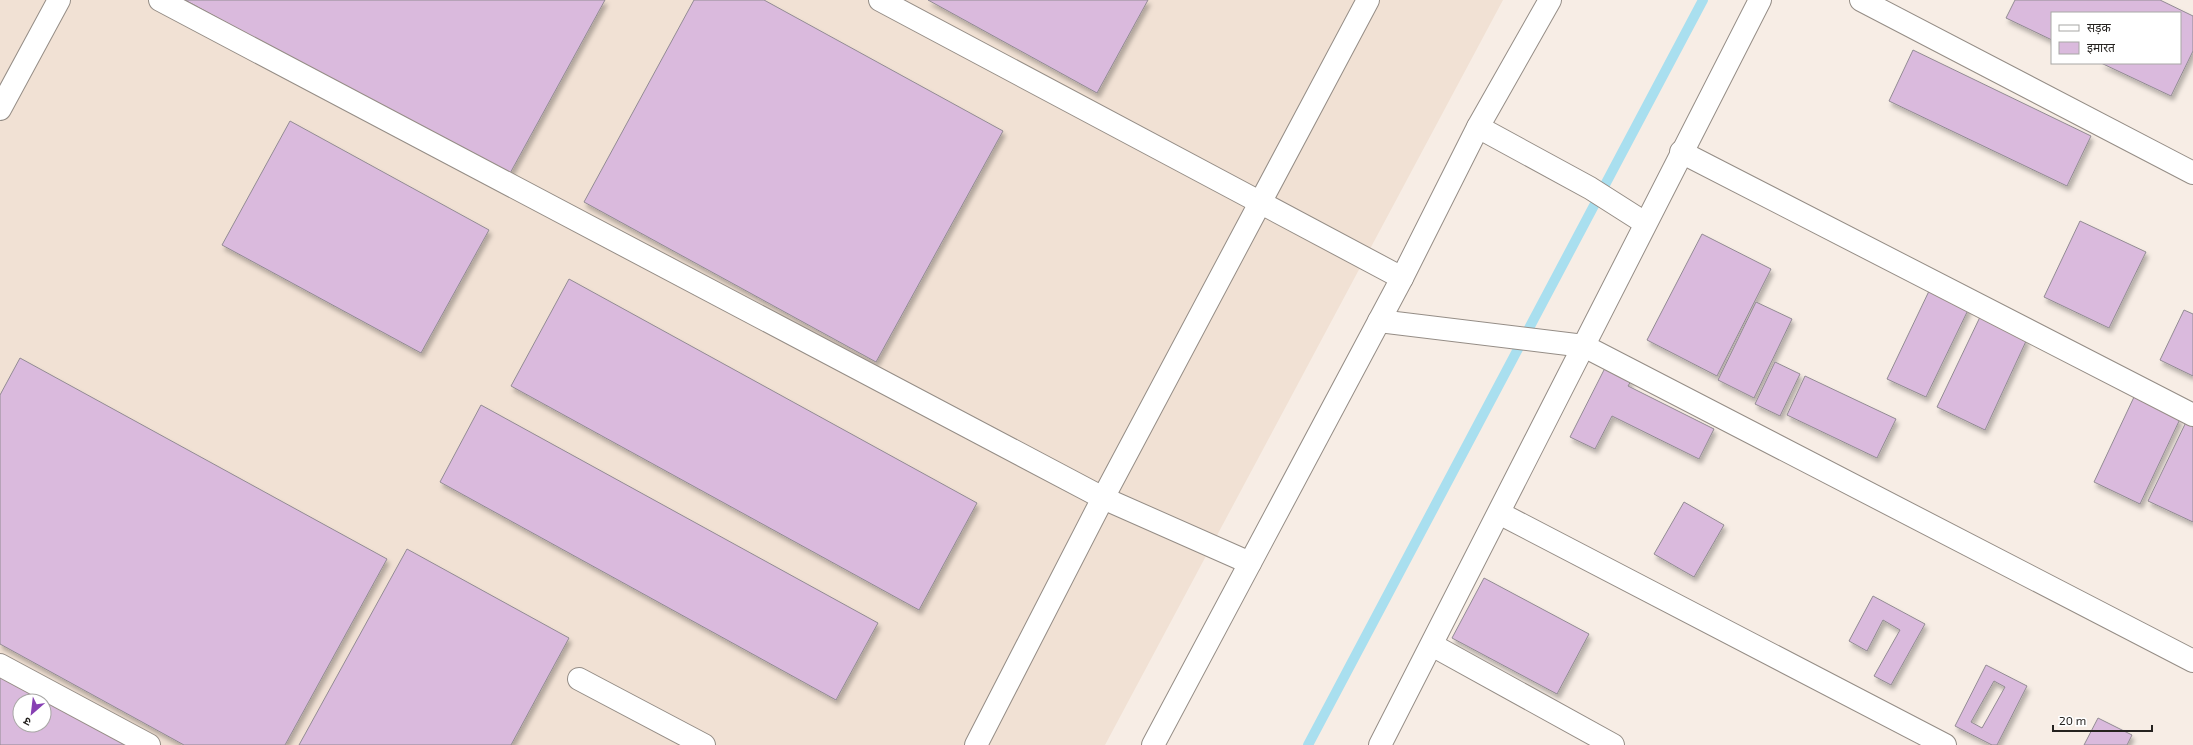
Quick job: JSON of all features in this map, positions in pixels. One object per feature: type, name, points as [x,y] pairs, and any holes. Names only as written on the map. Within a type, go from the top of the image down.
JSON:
[{"type":"street","points":[[0,109],[59,0]]},
{"type":"street","points":[[160,0],[1103,498],[1250,563]]},
{"type":"street","points":[[880,0],[1402,278]]},
{"type":"street","points":[[976,745],[1103,498],[1368,0]]},
{"type":"street","points":[[1153,745],[1402,278],[1478,127],[1550,0]]},
{"type":"street","points":[[1380,745],[1432,646],[1681,152],[1760,0]]},
{"type":"street","points":[[1861,0],[2193,173]]},
{"type":"street","points":[[1478,127],[1590,188],[1645,223]]},
{"type":"street","points":[[1681,152],[2193,415]]},
{"type":"street","points":[[1379,321],[1584,346],[2193,662]]},
{"type":"street","points":[[1499,513],[1945,745]]},
{"type":"street","points":[[1432,646],[1613,745]]},
{"type":"street","points":[[0,664],[149,745]]},
{"type":"street","points":[[579,679],[704,745]]},
{"type":"shaded area","points":[[0,0],[1503,0],[1105,745],[0,745]]},
{"type":"building","points":[[185,0],[605,0],[508,177]]},
{"type":"building","points":[[694,0],[764,0],[1003,131],[876,362],[584,202]]},
{"type":"building","points":[[928,0],[1148,0],[1097,93]]},
{"type":"building","points":[[2015,0],[2160,0],[2193,16],[2193,51],[2171,96],[2103,64],[2181,64],[2181,12],[2051,12],[2051,40],[2006,18]]},
{"type":"building","points":[[1913,50],[2091,136],[2067,186],[1889,101]]},
{"type":"building","points":[[290,121],[489,230],[421,353],[222,245]]},
{"type":"building","points":[[2080,221],[2146,252],[2109,328],[2044,297]]},
{"type":"building","points":[[1702,234],[1771,269],[1717,376],[1647,340]]},
{"type":"building","points":[[569,279],[977,503],[919,610],[511,386]]},
{"type":"building","points":[[1930,289],[1969,308],[1926,397],[1887,379]]},
{"type":"building","points":[[1756,302],[1792,319],[1754,398],[1718,380]]},
{"type":"building","points":[[2184,310],[2193,314],[2193,376],[2160,360]]},
{"type":"building","points":[[1980,317],[2027,339],[1985,430],[1937,407]]},
{"type":"building","points":[[20,358],[387,559],[285,745],[184,745],[0,644],[0,395]]},
{"type":"building","points":[[1775,362],[1800,374],[1780,416],[1755,404]]},
{"type":"building","points":[[1605,368],[1631,381],[1628,386],[1714,429],[1699,459],[1612,416],[1595,449],[1570,437]]},
{"type":"building","points":[[1805,376],[1896,419],[1877,458],[1787,415]]},
{"type":"building","points":[[2134,397],[2180,419],[2140,504],[2094,482]]},
{"type":"building","points":[[481,405],[878,623],[836,700],[440,482]]},
{"type":"building","points":[[2187,420],[2193,423],[2193,522],[2148,501]]},
{"type":"building","points":[[1684,502],[1724,525],[1694,577],[1654,554]]},
{"type":"building","points":[[407,549],[569,638],[511,745],[299,745]]},
{"type":"building","points":[[1484,578],[1589,634],[1557,694],[1452,638]]},
{"type":"building","points":[[1873,596],[1925,624],[1891,685],[1874,676],[1900,630],[1883,620],[1867,651],[1849,641]]},
{"type":"building","points":[[1986,665],[2027,686],[1997,745],[1992,745],[1955,726]],"holes":[[[1994,681],[2005,687],[1982,728],[1971,722]]]},
{"type":"building","points":[[0,671],[40,693],[12,693],[12,733],[52,733],[52,700],[135,745],[0,745]]},
{"type":"building","points":[[2098,718],[2132,735],[2127,745],[2084,745]]},
{"type":"waterway","points":[[1308,745],[1703,0]]}]
